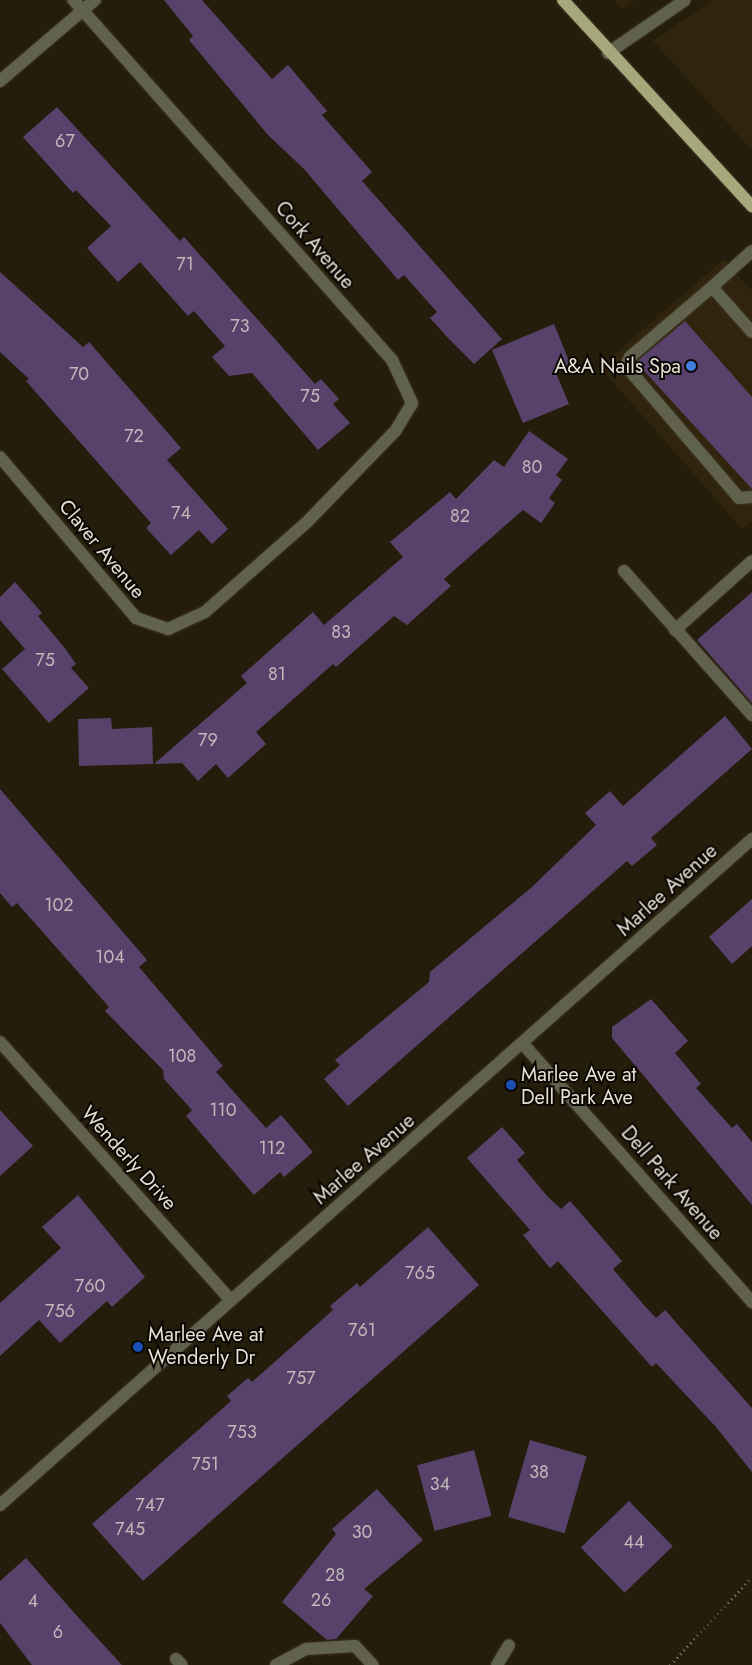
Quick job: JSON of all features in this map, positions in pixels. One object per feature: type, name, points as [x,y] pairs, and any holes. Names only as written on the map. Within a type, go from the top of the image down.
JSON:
[{"type":"main road","points":[[563,0],[608,53],[752,206]]},
{"type":"street","name":"Cork Avenue","points":[[73,0],[392,360],[412,403],[396,430],[308,522]]},
{"type":"street","points":[[0,82],[95,0]]},
{"type":"street","points":[[608,53],[685,0]]},
{"type":"street","points":[[752,251],[630,357],[626,366],[739,498],[752,497]]},
{"type":"street","points":[[712,287],[752,332]]},
{"type":"street","name":"Claver Avenue","points":[[0,457],[136,618],[168,629],[206,612],[308,522]]},
{"type":"street","points":[[675,630],[752,561]]},
{"type":"street","points":[[624,571],[752,715]]},
{"type":"street","name":"Marlee Avenue","points":[[0,1505],[230,1299],[524,1044],[752,840]]},
{"type":"street","name":"Wenderly Drive","points":[[0,1042],[230,1299]]},
{"type":"street","name":"Dell Park Avenue","points":[[524,1044],[752,1302]]},
{"type":"street","points":[[497,1665],[509,1645]]},
{"type":"street","points":[[276,1665],[306,1649],[355,1646],[373,1665]]},
{"type":"path","points":[[670,1665],[752,1578]]},
{"type":"shaded area","points":[[614,0],[636,0],[622,9]]},
{"type":"shaded area","points":[[712,0],[752,0],[752,150],[653,41]]},
{"type":"shaded area","points":[[724,259],[752,291],[752,521],[742,529],[600,367]]},
{"type":"building","points":[[164,0],[202,0],[272,79],[288,65],[327,111],[322,115],[372,172],[362,181],[502,339],[474,364],[448,338],[430,318],[437,312],[404,275],[398,280],[304,169],[268,135],[189,40],[193,36]]},
{"type":"building","points":[[57,107],[180,241],[184,237],[315,384],[321,379],[339,399],[333,404],[350,423],[318,450],[252,373],[229,376],[212,357],[225,346],[194,311],[188,316],[140,262],[118,282],[87,248],[111,226],[76,190],[73,193],[23,137]]},
{"type":"building","points":[[0,272],[83,347],[89,342],[181,448],[167,460],[228,529],[212,544],[199,530],[171,555],[146,528],[151,523],[26,381],[29,379],[0,352]]},
{"type":"building","points":[[685,321],[752,397],[752,489],[636,362]]},
{"type":"building","points":[[554,324],[571,366],[556,373],[569,404],[523,423],[492,350]]},
{"type":"building","points":[[529,431],[568,459],[556,475],[562,480],[549,498],[555,503],[541,523],[523,510],[444,579],[451,586],[407,625],[394,616],[336,667],[333,664],[256,732],[266,744],[228,778],[216,764],[198,781],[182,763],[154,764],[247,683],[241,676],[313,612],[324,625],[403,557],[390,542],[450,492],[456,499],[494,460],[504,467]]},
{"type":"building","points":[[15,582],[42,613],[38,616],[64,647],[76,664],[71,668],[89,688],[49,723],[2,669],[25,649],[0,620],[0,597]]},
{"type":"building","points":[[752,592],[752,703],[697,640]]},
{"type":"building","points":[[725,716],[752,749],[651,838],[657,845],[632,866],[627,861],[348,1106],[324,1079],[340,1065],[335,1060],[429,982],[430,972],[532,887],[596,825],[585,813],[610,791],[623,806]]},
{"type":"building","points":[[111,718],[112,729],[152,727],[153,764],[79,766],[78,719]]},
{"type":"building","points":[[0,789],[147,960],[139,967],[223,1066],[216,1072],[266,1128],[281,1115],[313,1152],[284,1177],[280,1172],[254,1195],[186,1116],[192,1110],[164,1079],[163,1070],[105,1011],[109,1007],[17,903],[12,907],[0,893]]},
{"type":"building","points":[[752,899],[752,946],[732,964],[709,937]]},
{"type":"building","points":[[651,999],[688,1041],[675,1053],[701,1084],[696,1088],[732,1128],[737,1124],[752,1142],[752,1205],[612,1038],[612,1027]]},
{"type":"building","points":[[0,1110],[33,1146],[0,1176]]},
{"type":"building","points":[[502,1127],[525,1153],[517,1160],[548,1197],[561,1209],[570,1201],[622,1261],[613,1269],[643,1304],[656,1318],[665,1310],[752,1408],[752,1472],[716,1427],[656,1363],[652,1367],[558,1261],[550,1268],[523,1235],[530,1230],[467,1158]]},
{"type":"building","points":[[78,1195],[145,1277],[112,1307],[107,1301],[60,1343],[39,1320],[0,1356],[0,1303],[61,1248],[42,1227]]},
{"type":"building","points":[[428,1227],[479,1285],[143,1581],[92,1524],[231,1401],[227,1396],[248,1378],[252,1382],[333,1310],[330,1306],[357,1283],[360,1287]]},
{"type":"building","points":[[530,1440],[587,1456],[565,1533],[508,1517]]},
{"type":"building","points":[[474,1450],[492,1516],[435,1531],[417,1465]]},
{"type":"building","points":[[377,1489],[423,1540],[364,1589],[373,1596],[336,1639],[327,1640],[282,1602],[336,1534],[332,1529]]},
{"type":"building","points":[[629,1501],[673,1546],[625,1593],[581,1548]]},
{"type":"building","points":[[26,1558],[122,1665],[32,1665],[0,1623],[0,1581]]},
{"type":"place","name":"A&A Nails Spa","points":[[691,366]]},
{"type":"place","name":"Marlee Ave at Dell Park Ave","points":[[511,1085]]},
{"type":"place","name":"Marlee Ave at Wenderly Dr","points":[[138,1347]]}]
